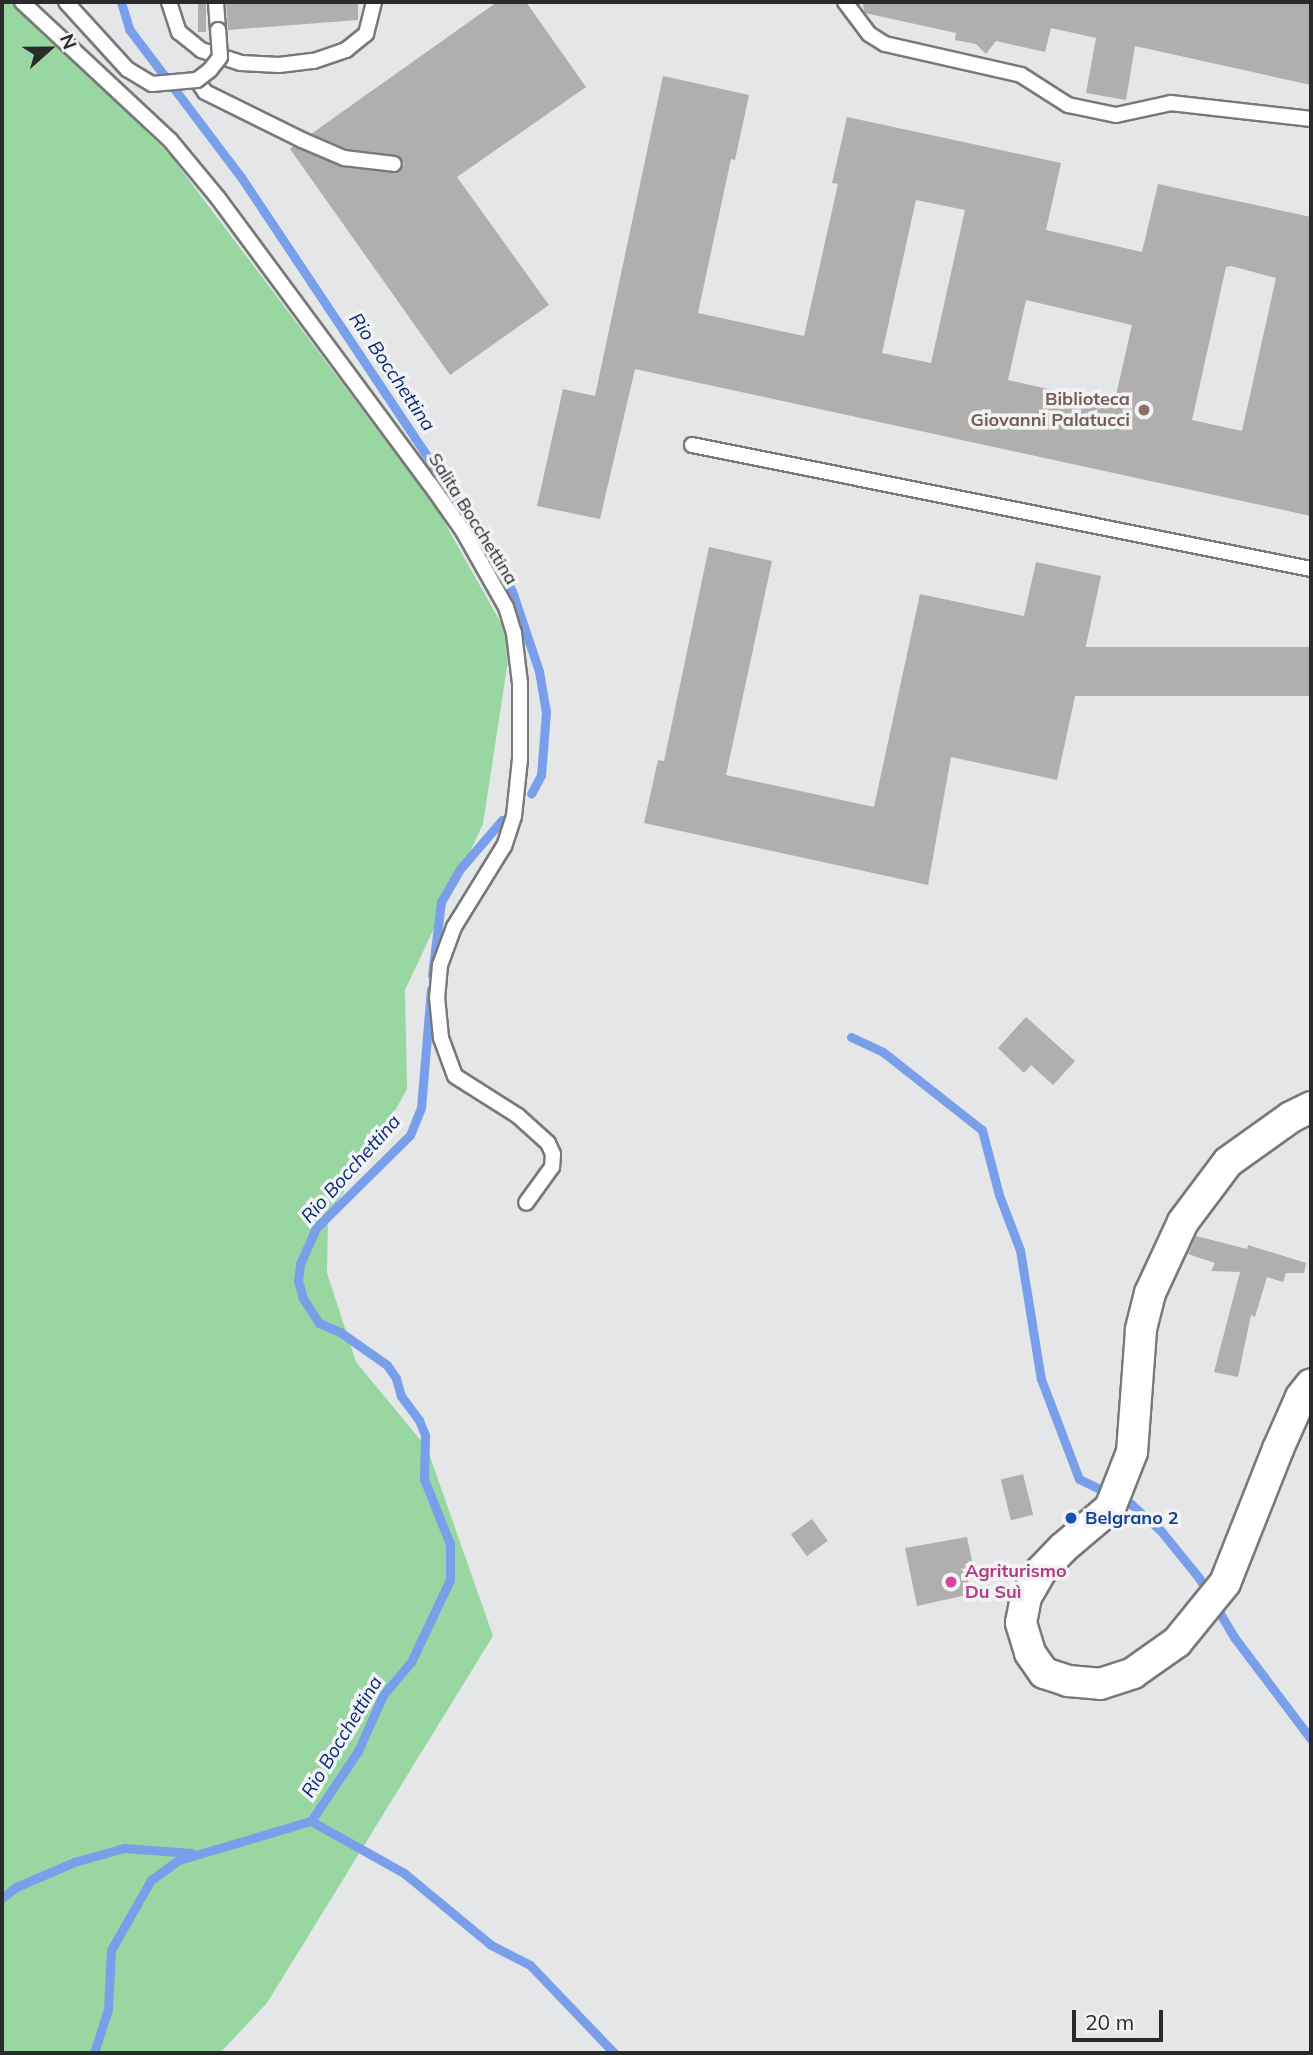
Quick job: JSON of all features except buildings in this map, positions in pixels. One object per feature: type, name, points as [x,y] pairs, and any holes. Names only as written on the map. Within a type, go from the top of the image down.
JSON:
[{"type":"street","points":[[1311,1107],[1291,1117],[1228,1162],[1183,1222],[1150,1293],[1141,1330],[1132,1452],[1110,1508],[1063,1548],[1041,1572],[1026,1597],[1021,1623],[1030,1653],[1044,1673],[1068,1681],[1100,1684],[1133,1673],[1177,1642],[1225,1584],[1278,1449],[1301,1396],[1311,1384]]},
{"type":"lane","name":"Salita Bocchettina","points":[[22,2],[170,140],[218,198],[430,484],[463,531],[506,607],[514,633],[520,683],[520,759],[514,816],[504,846],[454,927],[440,965],[437,997],[441,1038],[455,1076],[518,1116],[548,1143],[553,1154],[552,1167],[526,1203]]},
{"type":"lane","points":[[66,2],[137,76],[152,84],[197,80],[220,57],[216,2]]},
{"type":"lane","points":[[169,2],[180,32],[201,50],[241,63],[279,65],[314,61],[346,50],[366,34],[374,2]]},
{"type":"lane","points":[[845,2],[869,34],[885,44],[1021,75],[1068,105],[1116,115],[1171,103],[1311,119]]},
{"type":"lane","points":[[197,80],[205,92],[344,158],[394,164]]},
{"type":"lane","points":[[692,445],[1311,569]]},
{"type":"green space","points":[[2,2],[15,2],[170,155],[437,509],[511,641],[483,824],[405,990],[407,1089],[382,1134],[328,1216],[327,1273],[356,1362],[427,1448],[493,1636],[267,2003],[220,2053],[2,2053]]},
{"type":"waterway","name":"Rio Bocchettina","points":[[121,2],[129,29],[241,177],[489,549],[512,591],[539,671],[546,712],[541,775],[531,794]]},
{"type":"waterway","name":"Rio Bocchettina","points":[[432,975],[441,902],[460,869],[502,820]]},
{"type":"waterway","name":"Rio Bocchettina","points":[[94,2053],[108,2009],[111,1950],[151,1880],[179,1860],[311,1821],[358,1751],[383,1695],[411,1662],[450,1580],[450,1544],[424,1479],[425,1435],[419,1420],[401,1396],[396,1378],[387,1365],[340,1332],[319,1323],[303,1298],[298,1281],[300,1264],[316,1228],[410,1135],[421,1108],[431,989]]},
{"type":"waterway","points":[[851,1037],[883,1052],[982,1130],[999,1195],[1020,1250],[1041,1379],[1079,1479],[1131,1504],[1161,1531],[1199,1578],[1234,1637],[1311,1739]]},
{"type":"waterway","points":[[311,1821],[404,1873],[491,1945],[530,1965],[614,2053]]},
{"type":"waterway","points":[[2,1898],[16,1887],[74,1862],[124,1848],[192,1853]]},
{"type":"place","name":"Biblioteca Giovanni Palatucci","points":[[1144,410]]},
{"type":"place","name":"Belgrano 2","points":[[1071,1518]]},
{"type":"place","name":"Agriturismo Du Suì","points":[[951,1582]]}]
